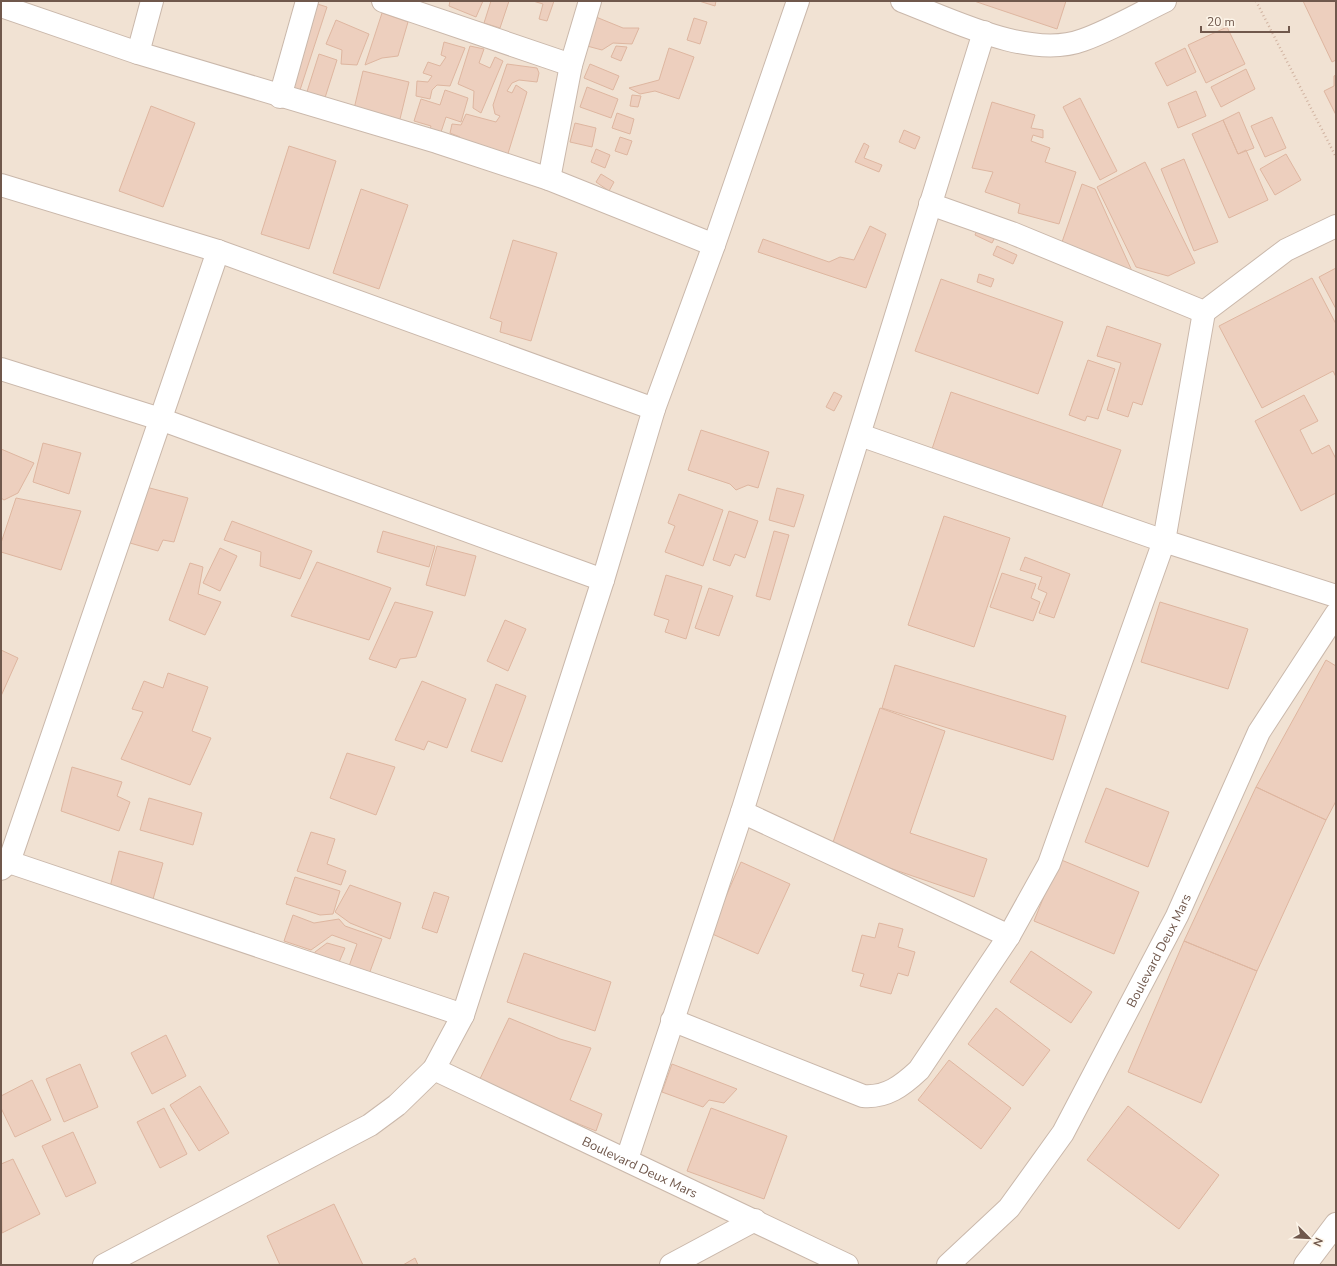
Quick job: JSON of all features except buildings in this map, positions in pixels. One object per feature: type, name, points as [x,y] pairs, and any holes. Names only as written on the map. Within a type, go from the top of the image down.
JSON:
[{"type":"street","points":[[138,53],[152,1]]},
{"type":"street","points":[[280,97],[307,1]]},
{"type":"street","points":[[383,1],[571,65]]},
{"type":"street","points":[[549,178],[571,65],[590,1]]},
{"type":"street","points":[[104,1265],[370,1125],[398,1105],[434,1069],[463,1015],[603,580],[654,409],[714,245],[798,1]]},
{"type":"street","points":[[902,1],[984,32],[1030,46],[1057,46],[1082,41],[1165,1]]},
{"type":"street","points":[[1,6],[138,53],[280,97],[437,142],[549,178],[714,245]]},
{"type":"street","points":[[627,1160],[672,1020],[742,812],[984,32]]},
{"type":"street","points":[[1,185],[218,251],[654,409]]},
{"type":"street","points":[[930,204],[1018,236],[1204,312]]},
{"type":"street","points":[[672,1020],[863,1096],[877,1097],[904,1084],[919,1070],[1009,936],[1049,864],[1164,541],[1204,312],[1286,250],[1336,226]]},
{"type":"street","points":[[218,251],[5,866],[463,1015]]},
{"type":"street","points":[[1,369],[160,419],[603,580]]},
{"type":"street","points":[[860,435],[1164,541],[1336,596]]},
{"type":"street","name":"Boulevard Deux Mars","points":[[948,1265],[1009,1208],[1063,1134],[1177,916],[1259,732],[1336,614]]},
{"type":"street","points":[[742,812],[1009,936]]},
{"type":"street","name":"Boulevard Deux Mars","points":[[434,1069],[755,1220],[847,1265]]},
{"type":"street","points":[[671,1265],[755,1220]]},
{"type":"street","points":[[1305,1265],[1336,1224]]},
{"type":"path","points":[[1256,1],[1336,157]]},
{"type":"shaded area","points":[[1,1],[1336,1],[1336,1265],[1,1265]]}]
